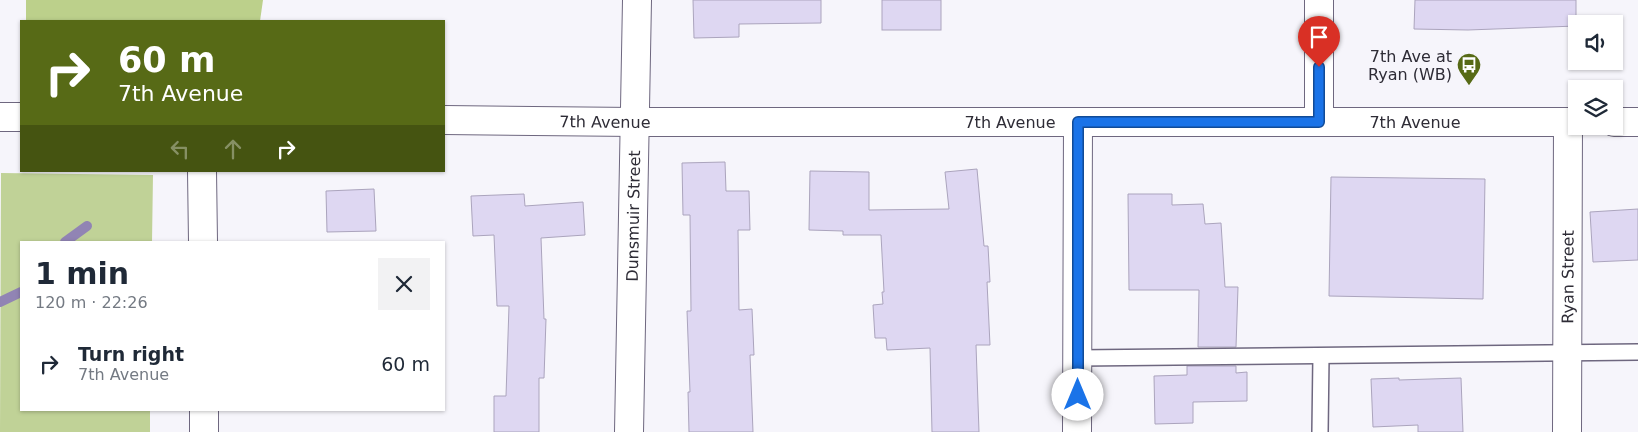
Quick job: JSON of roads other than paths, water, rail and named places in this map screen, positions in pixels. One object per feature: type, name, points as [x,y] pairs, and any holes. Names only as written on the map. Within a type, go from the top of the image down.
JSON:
[{"type":"street","name":"Dunsmuir Street","points":[[629,432],[637,0]]},
{"type":"street","points":[[1319,0],[1319,122]]},
{"type":"street","points":[[0,117],[20,118]]},
{"type":"street","name":"7th Avenue","points":[[445,120],[635,122],[1568,122]]},
{"type":"street","points":[[1077,432],[1078,122]]},
{"type":"street","points":[[1623,122],[1638,122]]},
{"type":"street","name":"Ryan Street","points":[[1567,432],[1572,135]]},
{"type":"street","points":[[202,172],[203,241]]},
{"type":"street","points":[[204,411],[204,432]]},
{"type":"lane","points":[[1078,358],[1638,352]]},
{"type":"lane","points":[[1320,432],[1321,356]]},
{"type":"waterway","points":[[66,241],[87,226]]},
{"type":"waterway","points":[[0,302],[20,292]]},
{"type":"place","name":"7th Ave at Ryan (WB)","points":[[1469,86]]}]
